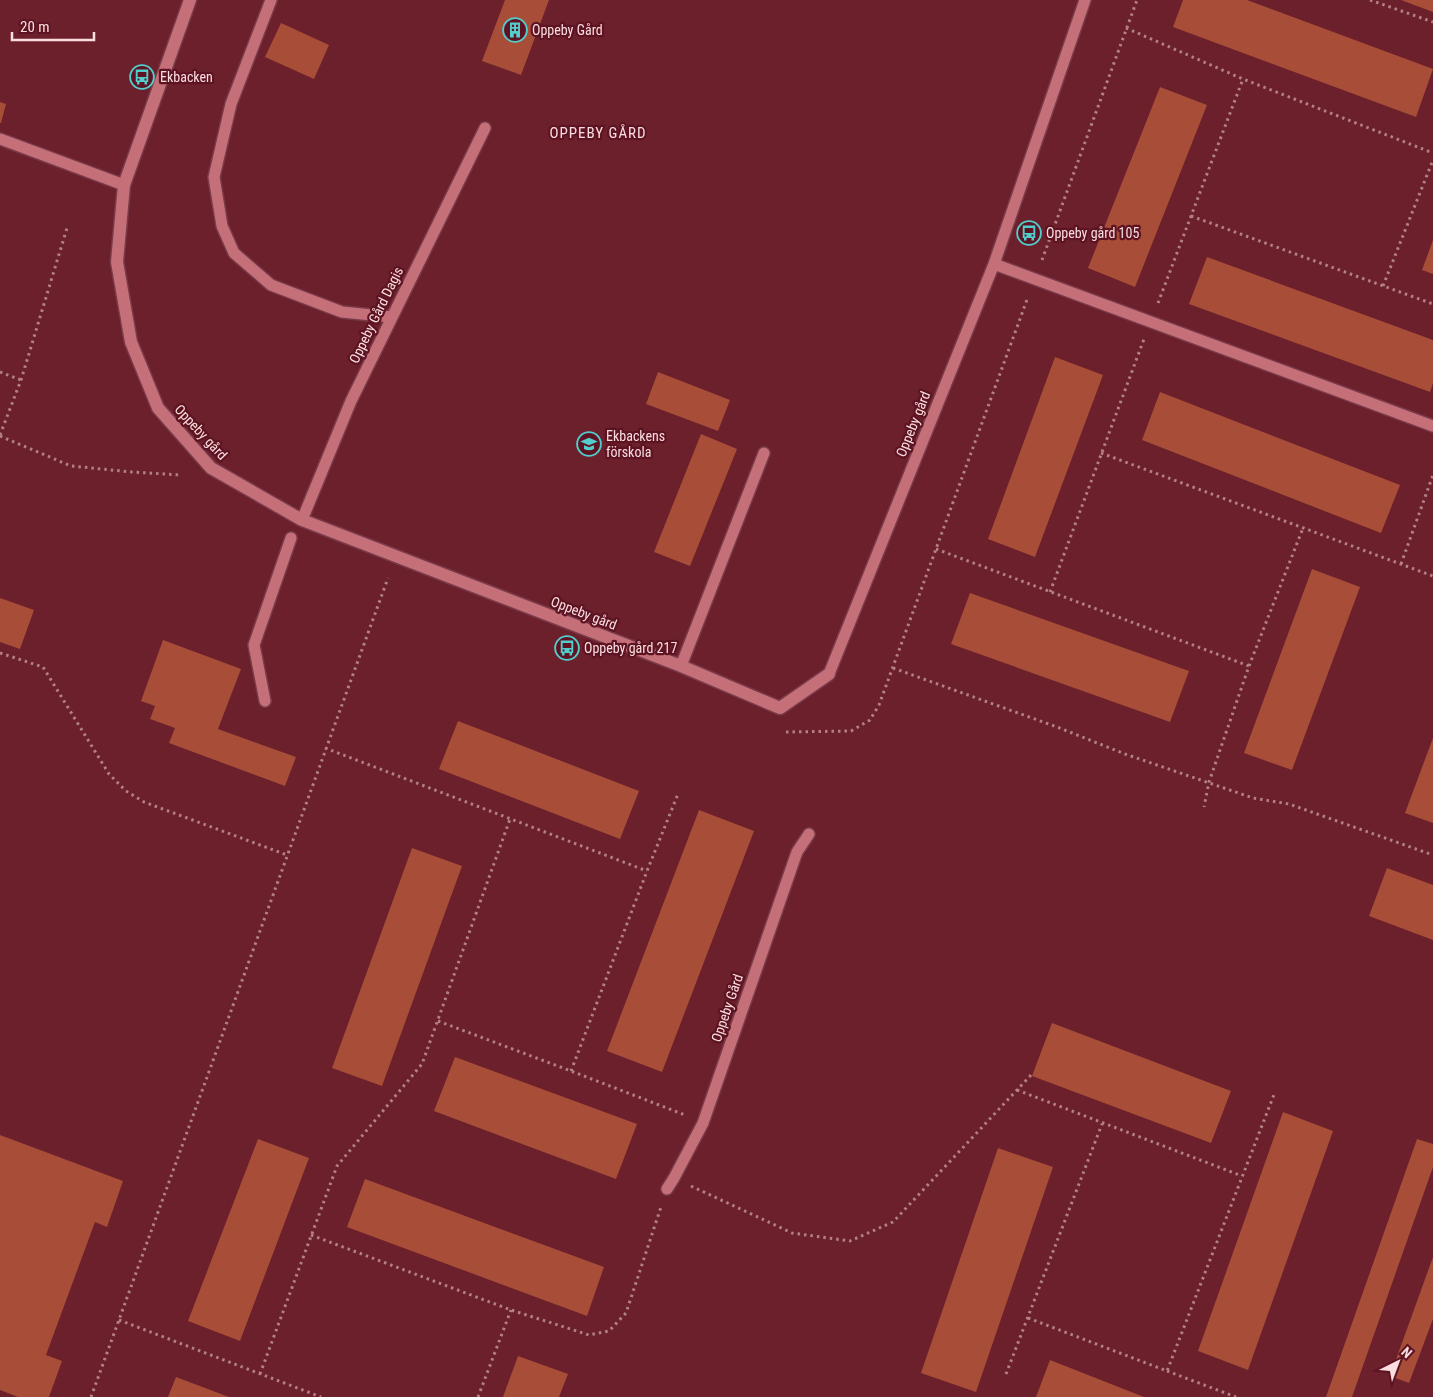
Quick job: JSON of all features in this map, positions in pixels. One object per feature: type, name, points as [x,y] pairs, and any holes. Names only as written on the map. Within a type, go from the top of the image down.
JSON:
[{"type":"street","name":"Oppeby gård","points":[[190,0],[124,185],[117,262],[131,342],[158,408],[210,468],[302,520],[681,666],[780,708],[829,674]]},
{"type":"lane","points":[[271,0],[230,104],[214,177],[222,226],[234,253],[271,285],[342,312],[392,317]]},
{"type":"lane","name":"Oppeby gård","points":[[829,674],[994,264],[1085,0]]},
{"type":"lane","name":"Oppeby Gård Dagis","points":[[302,520],[351,401],[484,128]]},
{"type":"lane","points":[[0,139],[124,185]]},
{"type":"lane","points":[[994,264],[1433,426]]},
{"type":"lane","points":[[681,666],[764,453]]},
{"type":"lane","points":[[265,700],[254,645],[291,538]]},
{"type":"lane","name":"Oppeby Gård","points":[[667,1189],[703,1122],[796,852],[809,834]]},
{"type":"path","points":[[786,732],[851,731],[870,720],[879,705],[1137,0]]},
{"type":"path","points":[[1370,0],[1433,22]]},
{"type":"path","points":[[1126,28],[1244,79],[1433,153]]},
{"type":"path","points":[[1383,286],[1433,160]]},
{"type":"path","points":[[1191,216],[1433,304]]},
{"type":"path","points":[[67,228],[21,380],[0,436],[71,466],[181,475]]},
{"type":"path","points":[[0,372],[21,380]]},
{"type":"path","points":[[1101,453],[1433,576]]},
{"type":"path","points":[[1401,564],[1433,475]]},
{"type":"path","points":[[1204,807],[1209,782],[1249,666],[1303,528]]},
{"type":"path","points":[[936,549],[1249,666]]},
{"type":"path","points":[[91,1397],[388,578]]},
{"type":"path","points":[[0,653],[43,667],[109,774],[126,791],[144,802],[287,855]]},
{"type":"path","points":[[893,668],[1126,754],[1253,798],[1288,804],[1433,855]]},
{"type":"path","points":[[325,748],[646,872]]},
{"type":"path","points":[[572,1070],[646,872],[678,794]]},
{"type":"path","points":[[260,1374],[337,1166],[422,1064],[510,819]]},
{"type":"path","points":[[438,1021],[572,1070],[703,1122]]},
{"type":"path","points":[[674,1178],[792,1233],[850,1241],[893,1222],[1032,1074]]},
{"type":"path","points":[[1017,1090],[1242,1176]]},
{"type":"path","points":[[1167,1371],[1275,1092]]},
{"type":"path","points":[[1006,1374],[1102,1124]]},
{"type":"path","points":[[311,1235],[511,1310],[589,1336],[609,1331],[626,1313],[667,1189]]},
{"type":"path","points":[[478,1397],[511,1310]]},
{"type":"path","points":[[1028,1318],[1236,1397]]},
{"type":"path","points":[[119,1320],[321,1397]]},
{"type":"building","name":"Oppeby Gård","points":[[505,0],[549,0],[521,75],[482,61]]},
{"type":"building","points":[[1183,0],[1247,0],[1433,69],[1416,117],[1173,27]]},
{"type":"building","points":[[1401,0],[1433,0],[1433,12]]},
{"type":"building","points":[[281,23],[329,45],[314,79],[265,57]]},
{"type":"building","points":[[1160,87],[1207,105],[1135,287],[1088,268]]},
{"type":"building","points":[[0,102],[6,104],[1,123],[0,123]]},
{"type":"building","points":[[1433,240],[1433,274],[1422,270]]},
{"type":"building","points":[[1207,257],[1433,340],[1433,383],[1430,392],[1189,304]]},
{"type":"building","points":[[1055,357],[1103,375],[1035,557],[988,539]]},
{"type":"building","points":[[658,372],[730,400],[718,431],[646,404]]},
{"type":"building","points":[[1160,392],[1400,485],[1381,533],[1142,440]]},
{"type":"building","points":[[701,434],[737,449],[690,566],[654,552]]},
{"type":"building","points":[[1312,569],[1360,587],[1292,770],[1244,753]]},
{"type":"building","points":[[970,593],[1189,671],[1170,722],[951,644]]},
{"type":"building","points":[[0,598],[34,610],[20,649],[0,642]]},
{"type":"building","points":[[163,640],[241,669],[218,729],[296,757],[285,786],[169,743],[175,728],[150,719],[155,706],[141,701]]},
{"type":"building","points":[[458,721],[639,791],[620,839],[439,769]]},
{"type":"building","points":[[1433,738],[1433,823],[1405,813]]},
{"type":"building","points":[[699,810],[754,831],[662,1072],[607,1051]]},
{"type":"building","points":[[412,848],[462,866],[382,1086],[332,1068]]},
{"type":"building","points":[[1387,868],[1433,885],[1433,940],[1369,916]]},
{"type":"building","points":[[1052,1023],[1231,1091],[1211,1143],[1032,1076]]},
{"type":"building","points":[[455,1057],[637,1124],[616,1179],[434,1111]]},
{"type":"building","points":[[1283,1112],[1333,1131],[1248,1370],[1198,1351]]},
{"type":"building","points":[[0,1135],[123,1181],[107,1227],[95,1222],[46,1355],[62,1361],[49,1397],[18,1397],[0,1390]]},
{"type":"building","points":[[258,1139],[309,1158],[240,1341],[188,1321]]},
{"type":"building","points":[[1417,1139],[1433,1144],[1433,1167],[1352,1397],[1326,1397]]},
{"type":"building","points":[[998,1148],[1053,1167],[976,1392],[921,1373]]},
{"type":"building","points":[[365,1179],[604,1267],[587,1316],[347,1227]]},
{"type":"building","points":[[1433,1257],[1433,1319],[1409,1383],[1390,1376]]},
{"type":"building","points":[[518,1356],[568,1374],[559,1397],[503,1397]]},
{"type":"building","points":[[1050,1360],[1144,1397],[1036,1397]]},
{"type":"building","points":[[176,1377],[229,1397],[168,1397]]},
{"type":"place","name":"Oppeby Gård","points":[[515,30]]},
{"type":"place","name":"Ekbacken","points":[[142,77]]},
{"type":"place","name":"Oppeby gård 105","points":[[1029,233]]},
{"type":"place","name":"Ekbackens förskola","points":[[589,444]]},
{"type":"place","name":"Oppeby gård 217","points":[[567,648]]},
{"type":"district","name":"OPPEBY GÅRD","points":[[598,133]]}]
